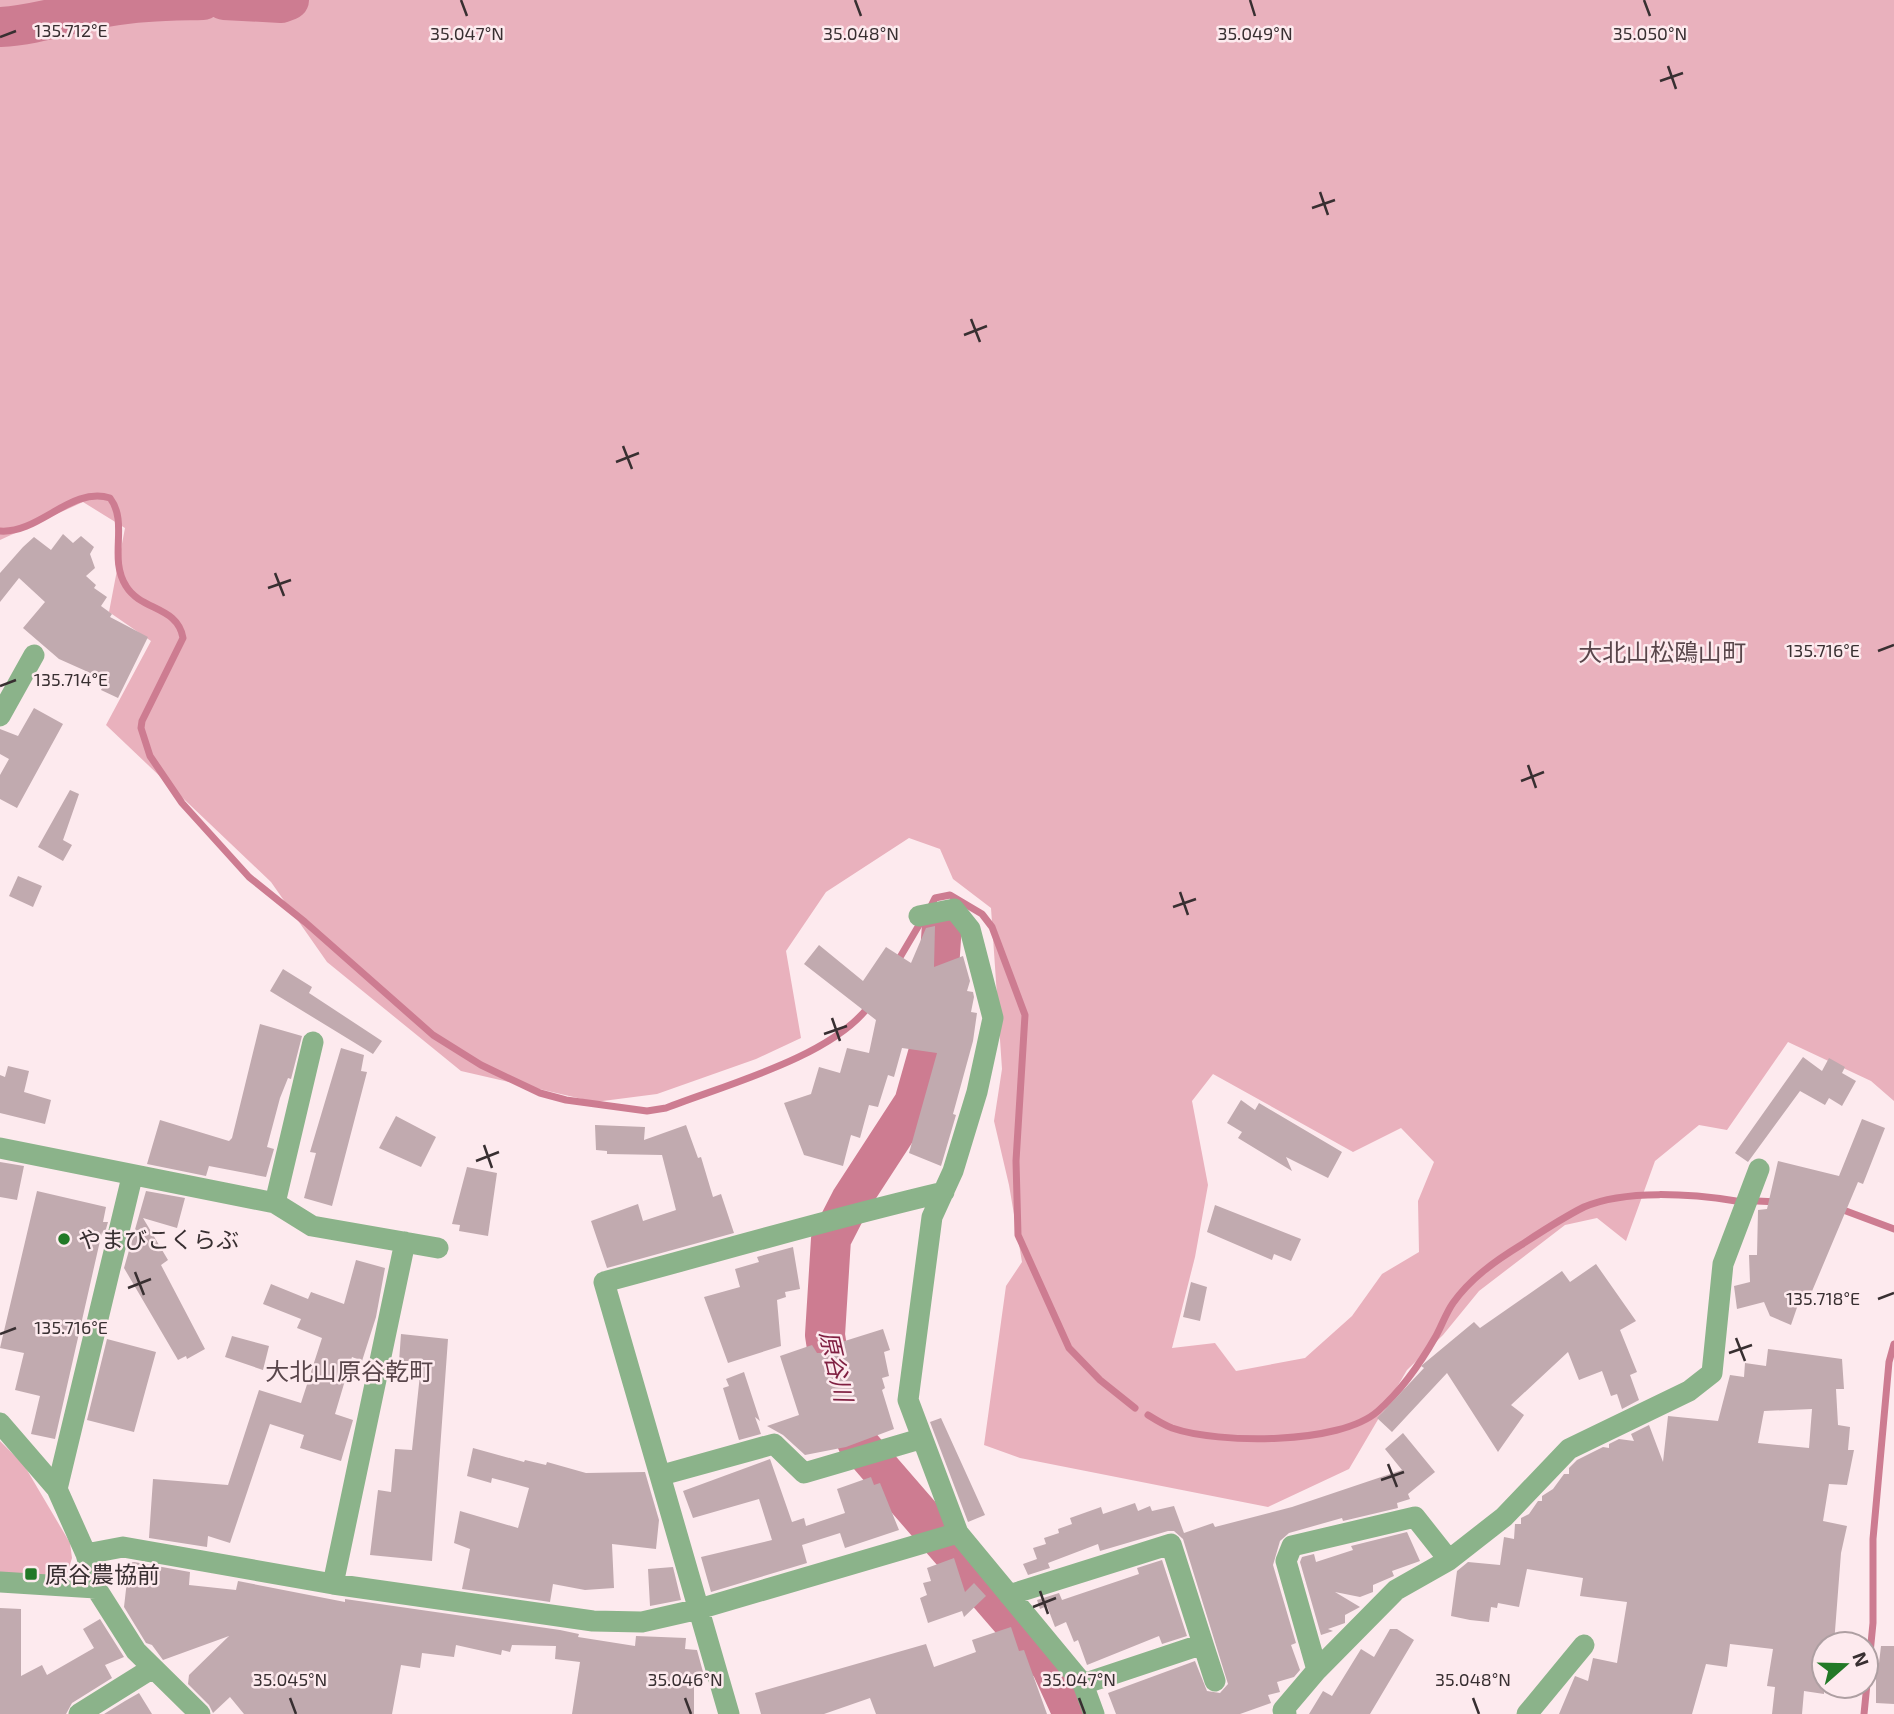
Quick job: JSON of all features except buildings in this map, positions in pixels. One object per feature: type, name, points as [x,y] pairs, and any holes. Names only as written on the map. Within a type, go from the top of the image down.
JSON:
[{"type":"street","points":[[0,716],[34,655]]},
{"type":"street","points":[[919,916],[954,909],[970,929],[993,1018],[977,1092],[944,1192],[932,1217],[908,1400],[920,1438],[958,1533],[1083,1684],[1094,1714]]},
{"type":"street","points":[[275,1203],[313,1042]]},
{"type":"street","points":[[0,1148],[132,1177],[275,1203],[312,1226],[438,1248]]},
{"type":"street","points":[[1280,1713],[1317,1670],[1396,1590],[1449,1559],[1504,1517],[1569,1448],[1689,1391],[1712,1373],[1723,1264],[1759,1169]]},
{"type":"street","points":[[57,1489],[132,1177]]},
{"type":"street","points":[[729,1714],[604,1282],[748,1244],[825,1220],[944,1192]]},
{"type":"street","points":[[333,1584],[405,1242]]},
{"type":"street","points":[[0,1423],[57,1489],[86,1554],[96,1588],[136,1651],[151,1669],[200,1714]]},
{"type":"street","points":[[662,1475],[774,1444],[804,1473],[920,1438]]},
{"type":"street","points":[[1317,1670],[1286,1561],[1292,1546],[1415,1517],[1449,1559]]},
{"type":"street","points":[[86,1554],[122,1547],[333,1584],[593,1621],[642,1622],[699,1609],[958,1533]]},
{"type":"street","points":[[1009,1595],[1171,1544],[1215,1681]]},
{"type":"street","points":[[0,1582],[96,1588]]},
{"type":"street","points":[[1083,1684],[1203,1644]]},
{"type":"street","points":[[1527,1714],[1584,1645]]},
{"type":"street","points":[[79,1714],[151,1669]]},
{"type":"shaded area","points":[[0,0],[1894,0],[1894,1101],[1871,1081],[1788,1042],[1727,1130],[1699,1125],[1655,1161],[1626,1241],[1597,1218],[1565,1225],[1479,1291],[1443,1335],[1407,1370],[1349,1469],[1268,1507],[1020,1458],[984,1445],[1006,1286],[1022,1262],[1009,1185],[994,1121],[1002,1069],[991,908],[953,879],[940,849],[909,838],[826,892],[786,951],[801,1038],[756,1059],[657,1094],[595,1102],[461,1071],[327,962],[271,882],[106,725],[151,641],[109,612],[125,528],[83,502],[0,540]],"holes":[[[1213,1074],[1353,1152],[1401,1128],[1434,1162],[1418,1201],[1419,1252],[1382,1274],[1352,1316],[1305,1358],[1236,1371],[1215,1343],[1172,1348],[1195,1257],[1208,1185],[1192,1101]]]},
{"type":"shaded area","points":[[0,1441],[24,1465],[70,1543],[72,1558],[66,1577],[0,1573]]},
{"type":"waterway","points":[[0,27],[118,5],[203,0]]},
{"type":"waterway","points":[[224,0],[281,3],[289,0]]},
{"type":"waterway","points":[[0,531],[28,525],[82,499],[96,496],[110,498],[118,518],[119,564],[126,586],[141,600],[174,620],[183,638],[142,721],[141,728],[150,756],[182,803],[249,877],[305,922],[433,1035],[481,1065],[540,1093],[566,1100],[647,1111],[666,1108],[804,1055],[852,1024],[869,1006]]},
{"type":"waterway","points":[[929,910],[935,898],[950,895],[982,914],[992,927],[1025,1015],[1016,1161],[1018,1235],[1069,1348],[1100,1380],[1135,1408]]},
{"type":"waterway","points":[[896,964],[922,920]]},
{"type":"waterway","name":"原谷川","points":[[942,924],[935,1029],[914,1103],[851,1200],[831,1239],[825,1335],[829,1361],[857,1442],[1051,1666],[1073,1714]]},
{"type":"waterway","points":[[1148,1415],[1169,1427],[1192,1433],[1247,1439],[1308,1436],[1360,1422],[1378,1411],[1410,1376],[1460,1294],[1502,1257],[1560,1220],[1584,1207],[1619,1197],[1679,1195],[1736,1201]]},
{"type":"waterway","points":[[1757,1201],[1778,1202]]},
{"type":"waterway","points":[[1838,1208],[1894,1229]]},
{"type":"waterway","points":[[1864,1714],[1873,1623],[1873,1539],[1889,1362],[1894,1344]]},
{"type":"place","name":"やまびこくらぶ","points":[[64,1239]]},
{"type":"place","name":"原谷農協前","points":[[31,1574]]},
{"type":"district","name":"大北山松鴎山町","points":[[1662,651]]},
{"type":"district","name":"大北山原谷乾町","points":[[349,1370]]}]
